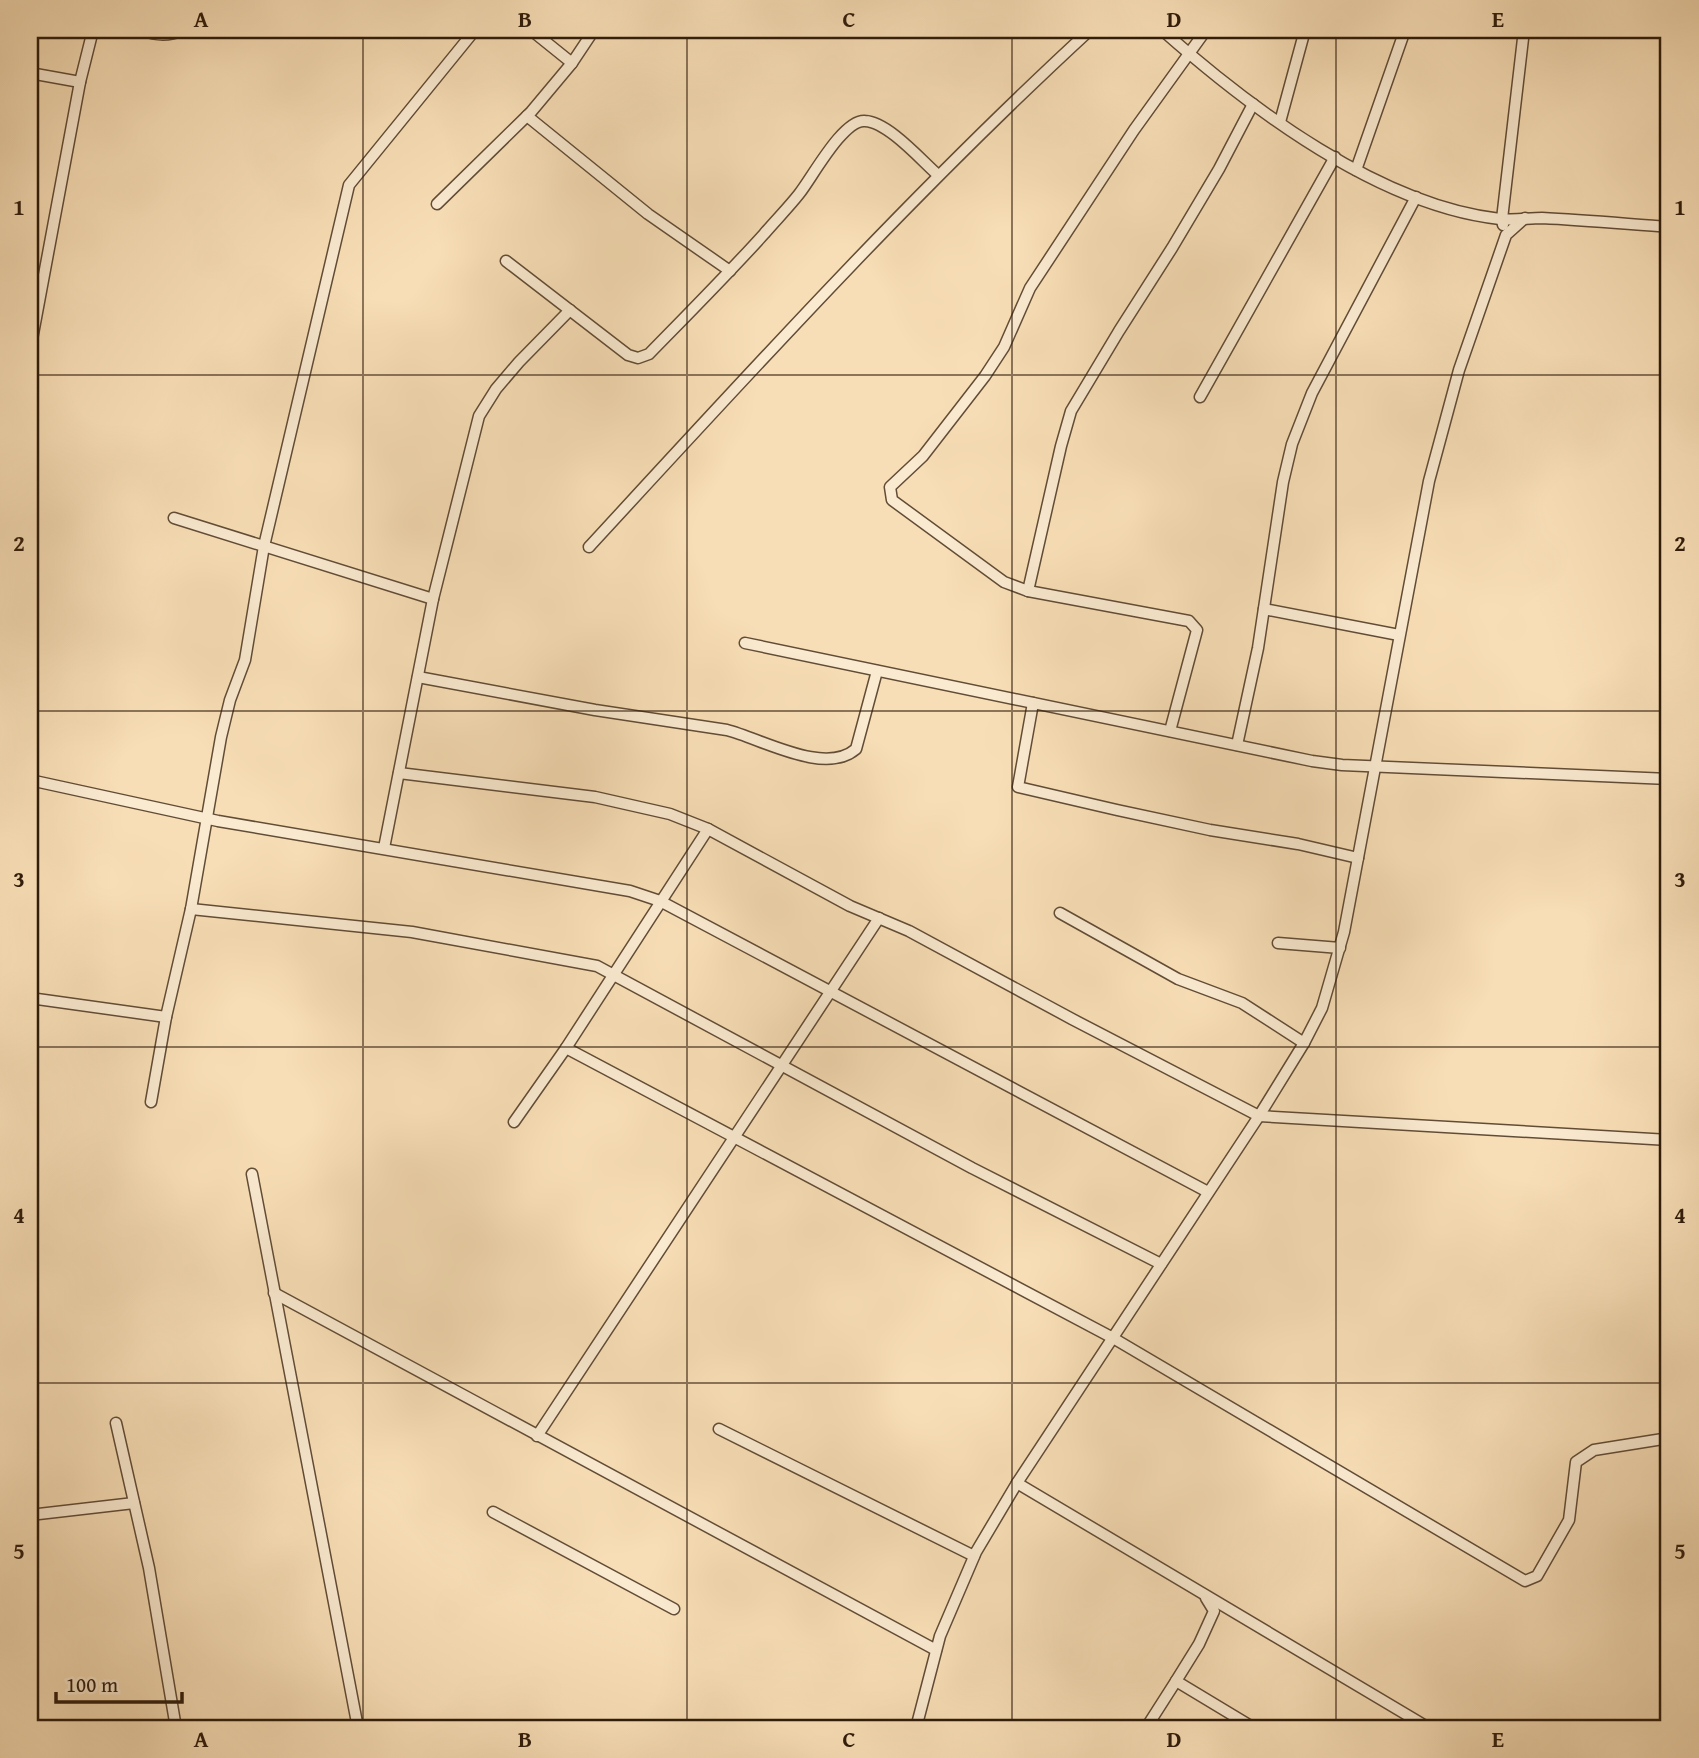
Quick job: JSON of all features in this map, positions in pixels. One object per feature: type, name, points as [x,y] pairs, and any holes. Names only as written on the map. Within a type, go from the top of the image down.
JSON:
[{"type":"street","points":[[30,350],[80,82],[93,30]]},
{"type":"street","points":[[141,30],[154,35],[173,34],[184,30]]},
{"type":"street","points":[[151,1102],[166,1017],[191,909],[221,737],[249,641],[264,546],[349,185],[475,30]]},
{"type":"street","points":[[531,30],[572,63]]},
{"type":"street","points":[[437,204],[527,116],[572,63],[594,30]]},
{"type":"street","points":[[589,547],[937,174],[1090,30]]},
{"type":"street","points":[[1162,30],[1280,122],[1356,170],[1416,197],[1460,212],[1502,219],[1669,226]]},
{"type":"street","points":[[1170,731],[1197,630],[1189,621],[1028,591],[1004,582],[892,500],[890,487],[923,456],[985,376],[1004,348],[1030,289],[1134,130],[1206,30]]},
{"type":"street","points":[[1280,122],[1305,30]]},
{"type":"street","points":[[1356,170],[1405,30]]},
{"type":"street","points":[[1506,235],[1502,219],[1524,30]]},
{"type":"street","points":[[30,73],[80,82]]},
{"type":"street","points":[[1028,591],[1071,411],[1172,248],[1254,104]]},
{"type":"street","points":[[527,116],[648,214],[730,271]]},
{"type":"street","points":[[506,261],[628,355],[638,358],[649,354],[730,271],[799,195],[831,148],[856,122],[865,121],[885,130],[937,174]]},
{"type":"street","points":[[1200,397],[1335,157]]},
{"type":"street","points":[[1237,745],[1258,648],[1283,482],[1292,444],[1312,393],[1416,197]]},
{"type":"street","points":[[915,1728],[936,1650],[953,1601],[974,1556],[1017,1483],[1258,1116],[1304,1043],[1322,1008],[1340,948],[1429,481],[1442,429],[1459,370],[1506,235],[1525,218]]},
{"type":"street","points":[[383,848],[433,599],[479,416],[496,389],[519,362],[570,310]]},
{"type":"street","points":[[174,518],[433,599]]},
{"type":"street","points":[[1264,609],[1399,635]]},
{"type":"street","points":[[745,643],[1312,761],[1669,779]]},
{"type":"street","points":[[418,677],[595,710],[727,730],[801,756],[826,759],[847,757],[856,749],[877,671]]},
{"type":"street","points":[[1033,703],[1018,787],[1210,830],[1298,844],[1358,858]]},
{"type":"street","points":[[399,773],[595,797],[670,814],[708,829],[850,906],[909,931],[1258,1116],[1669,1140]]},
{"type":"street","points":[[30,780],[208,819],[630,891],[660,901],[1208,1192]]},
{"type":"street","points":[[513,1122],[566,1048],[708,829]]},
{"type":"street","points":[[191,909],[412,932],[576,961],[614,973],[972,1168],[1161,1264]]},
{"type":"street","points":[[1060,913],[1178,979],[1242,1003],[1304,1043]]},
{"type":"street","points":[[537,1436],[878,918]]},
{"type":"street","points":[[1278,943],[1340,948]]},
{"type":"street","points":[[30,998],[166,1017]]},
{"type":"street","points":[[566,1048],[1113,1338],[1525,1581],[1537,1577],[1569,1520],[1576,1462],[1594,1450],[1669,1438]]},
{"type":"street","points":[[252,1174],[358,1728]]},
{"type":"street","points":[[274,1293],[936,1650]]},
{"type":"street","points":[[116,1423],[149,1569],[176,1728]]},
{"type":"street","points":[[719,1429],[974,1556]]},
{"type":"street","points":[[1017,1483],[1429,1728]]},
{"type":"street","points":[[30,1515],[134,1503]]},
{"type":"street","points":[[494,1512],[674,1609]]},
{"type":"street","points":[[1146,1728],[1199,1644],[1214,1611],[1205,1595]]},
{"type":"street","points":[[1176,1681],[1254,1728]]}]
